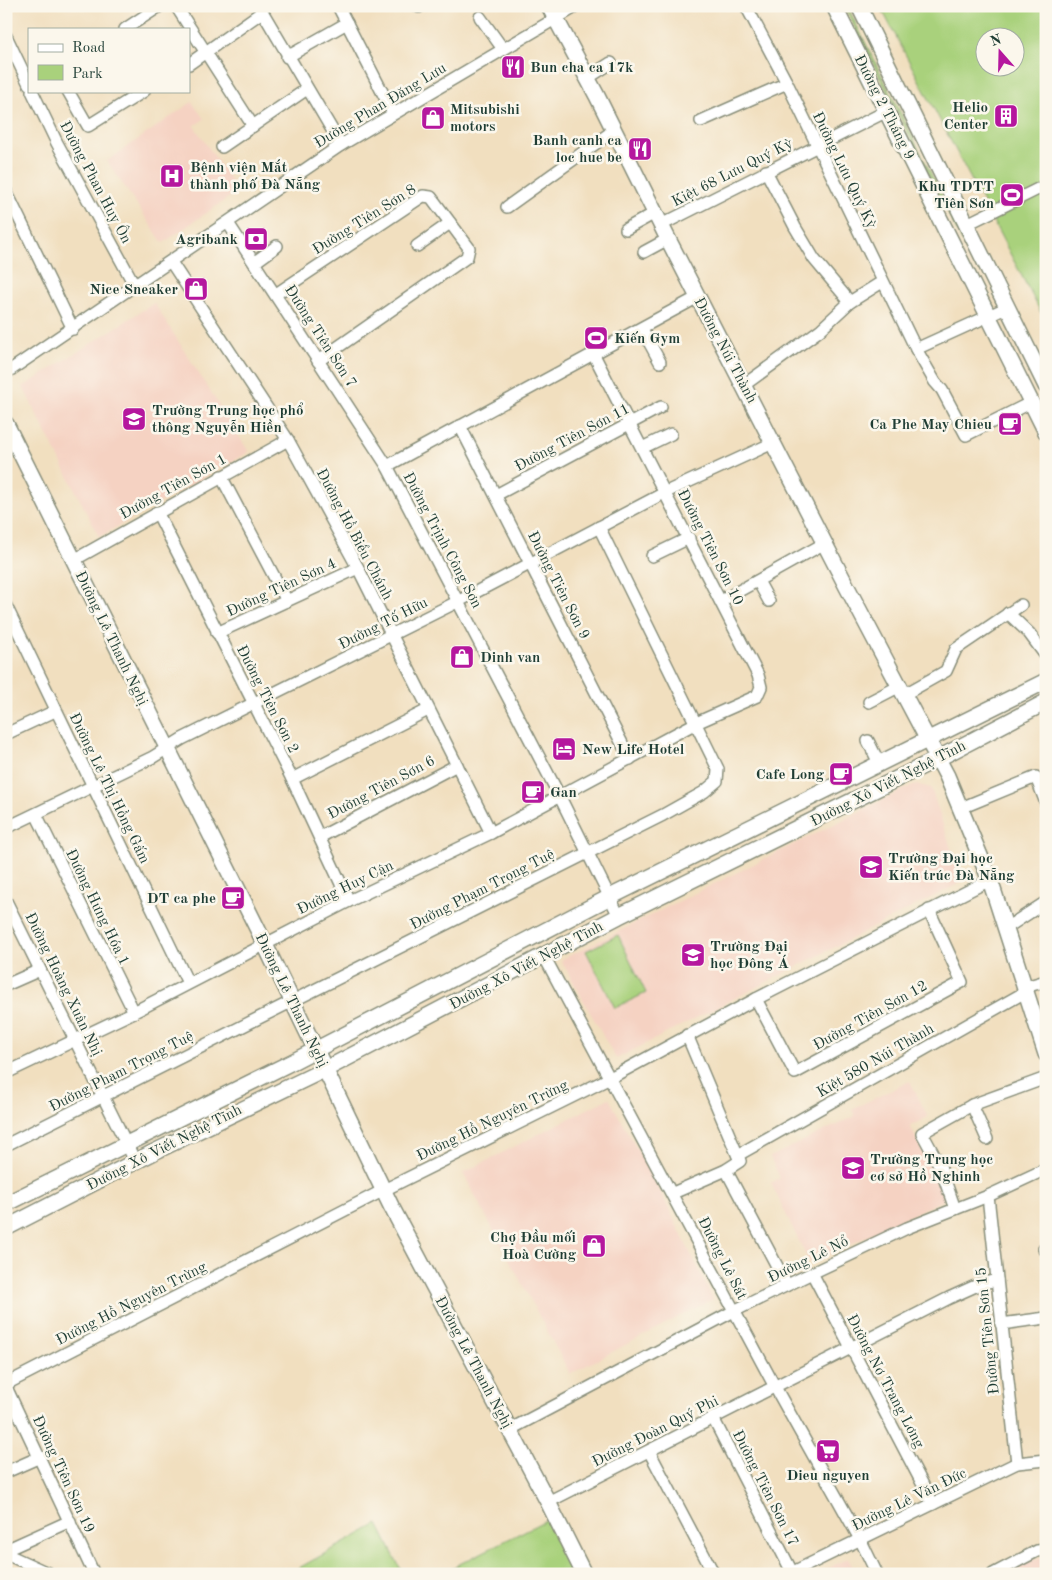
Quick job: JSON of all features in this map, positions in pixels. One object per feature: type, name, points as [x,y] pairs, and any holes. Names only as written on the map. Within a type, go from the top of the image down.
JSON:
[{"type":"main road","name":"Đường 2 Tháng 9","points":[[834,6],[987,317],[1046,432]]},
{"type":"main road","name":"Đường 2 Tháng 9","points":[[859,6],[965,225],[1046,386]]},
{"type":"main road","name":"Đường Núi Thành","points":[[552,12],[773,443],[939,758],[990,880],[1046,1054]]},
{"type":"main road","name":"Đường Lê Thanh Nghị","points":[[6,424],[326,1069],[384,1190],[584,1574]]},
{"type":"main road","name":"Đường Xô Viết Nghệ Tĩnh","points":[[6,1204],[316,1049],[610,897],[880,765],[1046,681]]},
{"type":"main road","name":"Đường Xô Viết Nghệ Tĩnh","points":[[6,1228],[135,1161],[326,1069],[619,916],[939,758],[1046,702]]},
{"type":"street","points":[[127,28],[160,6]]},
{"type":"street","points":[[176,6],[253,126]]},
{"type":"street","points":[[338,6],[393,113]]},
{"type":"street","name":"Đường Phan Đăng Lưu","points":[[6,374],[341,145],[503,50],[552,12],[577,6]]},
{"type":"street","name":"Đường Lưu Quý Kỳ","points":[[746,6],[787,83],[916,349],[935,382],[942,390],[966,435],[1030,403]]},
{"type":"street","points":[[190,63],[206,53],[260,9],[341,145]]},
{"type":"street","points":[[480,18],[503,50]]},
{"type":"street","points":[[287,57],[347,23]]},
{"type":"street","points":[[6,38],[28,82]]},
{"type":"street","points":[[586,79],[611,63]]},
{"type":"street","points":[[701,121],[787,83]]},
{"type":"street","points":[[222,147],[307,89]]},
{"type":"street","name":"Đường Phan Huy Ôn","points":[[32,92],[57,143],[136,286]]},
{"type":"street","points":[[69,92],[88,126],[142,92]]},
{"type":"street","name":"Kiệt 68 Lưu Quý Kỳ","points":[[626,229],[658,219],[766,171],[887,111]]},
{"type":"street","points":[[507,207],[613,131]]},
{"type":"street","points":[[766,171],[814,259],[850,302]]},
{"type":"street","points":[[965,225],[1046,186]]},
{"type":"street","points":[[6,191],[73,329]]},
{"type":"street","name":"Đường Tiên Sơn 8","points":[[276,294],[423,196],[431,197],[469,248],[467,257],[318,361]]},
{"type":"street","name":"Đường Tiên Sơn 7","points":[[228,223],[387,466]]},
{"type":"street","points":[[417,246],[450,223]]},
{"type":"street","points":[[644,252],[668,239]]},
{"type":"street","points":[[255,262],[277,246]]},
{"type":"street","name":"Đường Hồ Biểu Chánh","points":[[170,262],[288,440],[358,568],[491,833]]},
{"type":"street","points":[[744,385],[820,330],[850,302],[882,282]]},
{"type":"street","name":"Đường Trịnh Công Sơn","points":[[619,916],[459,601],[387,466],[698,297]]},
{"type":"street","points":[[916,349],[1006,308]]},
{"type":"street","points":[[642,329],[660,362]]},
{"type":"street","name":"Đường Tiên Sơn 10","points":[[593,353],[666,492],[758,675],[761,687],[757,696],[694,724]]},
{"type":"street","name":"Đường Tiên Sơn 11","points":[[496,495],[661,407]]},
{"type":"street","name":"Đường Tiên Sơn 9","points":[[460,426],[630,759]]},
{"type":"street","points":[[642,448],[671,434]]},
{"type":"street","name":"Đường Tiên Sơn 1","points":[[74,560],[288,440]]},
{"type":"street","name":"Đường Tố Hữu","points":[[6,828],[531,565],[666,492],[773,443]]},
{"type":"street","points":[[221,476],[287,601]]},
{"type":"street","name":"Đường Tiên Sơn 2","points":[[158,512],[253,705],[292,779],[348,901]]},
{"type":"street","name":"Đường Phạm Trọng Tuệ","points":[[6,1145],[663,815],[704,792],[718,781],[718,769],[694,724],[599,527]]},
{"type":"street","points":[[652,556],[689,538]]},
{"type":"street","points":[[721,601],[825,543]]},
{"type":"street","name":"Đường Tiên Sơn 4","points":[[217,633],[358,568]]},
{"type":"street","points":[[758,581],[770,600]]},
{"type":"street","points":[[869,702],[902,690],[946,670],[956,649],[1021,605]]},
{"type":"street","name":"Đường Lê Thị Hồng Gấm","points":[[6,606],[10,623],[94,785],[188,983]]},
{"type":"street","points":[[1008,613],[1040,646],[1046,656]]},
{"type":"street","points":[[292,779],[428,710]]},
{"type":"street","points":[[6,734],[55,711]]},
{"type":"street","name":"Đường Huy Cận","points":[[6,1073],[134,1012],[348,901],[491,833],[694,724]]},
{"type":"street","points":[[868,741],[880,765]]},
{"type":"street","name":"Đường Tiên Sơn 6","points":[[320,837],[456,765]]},
{"type":"street","points":[[961,808],[1036,777],[1046,802]]},
{"type":"street","name":"Đường Hưng Hóa 1","points":[[36,814],[134,1012]]},
{"type":"street","name":"Đường Hồ Nguyên Trừng","points":[[6,1385],[384,1190],[610,1078],[756,999],[990,880]]},
{"type":"street","name":"Đường Hoàng Xuân Nhị","points":[[6,900],[135,1161]]},
{"type":"street","points":[[1006,928],[1046,902]]},
{"type":"street","name":"Đường Tiên Sơn 12","points":[[756,999],[795,1073],[962,982],[929,910]]},
{"type":"street","name":"Đường Lê Sát","points":[[544,956],[673,1193],[775,1387],[860,1539],[877,1574]]},
{"type":"street","points":[[6,985],[40,970]]},
{"type":"street","name":"Kiệt 580 Núi Thành","points":[[738,1155],[1026,989],[1046,981]]},
{"type":"street","points":[[673,1193],[726,1170],[740,1161],[687,1035]]},
{"type":"street","points":[[955,1209],[940,1166],[922,1133],[972,1105],[1046,1078]]},
{"type":"street","points":[[972,1105],[987,1139]]},
{"type":"street","name":"Đường Lê Nổ","points":[[510,1430],[734,1311],[787,1285],[907,1228],[988,1196],[1046,1169]]},
{"type":"street","points":[[726,1170],[787,1285]]},
{"type":"street","name":"Đường Tiên Sơn 15","points":[[988,1196],[1017,1464]]},
{"type":"street","name":"Đường Nơ Trang Lơng","points":[[812,1273],[933,1504]]},
{"type":"street","name":"Đường Đoàn Quý Phi","points":[[548,1502],[950,1298],[980,1284],[997,1280]]},
{"type":"street","points":[[1002,1324],[1046,1318]]},
{"type":"street","name":"Đường Tiên Sơn 19","points":[[6,1385],[94,1574]]},
{"type":"street","name":"Đường Tiên Sơn 17","points":[[713,1418],[791,1573]]},
{"type":"street","points":[[649,1451],[714,1574]]},
{"type":"street","points":[[6,1472],[40,1457]]},
{"type":"street","name":"Đường Lê Văn Đức","points":[[791,1573],[1017,1464],[1046,1460]]},
{"type":"street","points":[[6,1552],[70,1521]]},
{"type":"street","points":[[993,1574],[1037,1551],[1046,1550]]},
{"type":"street","points":[[6,1552],[50,1574]]},
{"type":"shaded area","name":"Bệnh viện Mắt thành phố Đà Nẵng","points":[[192,102],[204,119],[194,126],[238,191],[163,243],[107,161]]},
{"type":"shaded area","name":"Trường Trung học phổ thông Nguyễn Hiền","points":[[154,303],[249,452],[99,537],[23,387]]},
{"type":"shaded area","name":"Trường Đại học Đông Á","points":[[919,785],[931,788],[962,882],[616,1059],[561,960],[911,786]]},
{"type":"shaded area","name":"Trường Trung học cơ sở Hồ Nghinh","points":[[910,1081],[928,1117],[910,1126],[945,1199],[810,1264],[771,1183],[780,1178],[770,1157],[855,1116],[852,1109]]},
{"type":"shaded area","name":"Chợ Đầu mối Hoà Cường","points":[[609,1098],[661,1193],[713,1299],[570,1374],[463,1173]]},
{"type":"shaded area","points":[[1046,1557],[1046,1574],[1005,1574],[1034,1559]]},
{"type":"shaded area","points":[[848,1558],[856,1574],[817,1574]]},
{"type":"green space","points":[[844,6],[847,6],[966,243],[964,245]]},
{"type":"green space","name":"Khu TDTT Tiên Sơn","points":[[880,6],[1046,6],[1046,322]]},
{"type":"green space","points":[[618,935],[646,993],[615,1008],[586,951]]},
{"type":"green space","points":[[546,1520],[572,1574],[440,1574]]},
{"type":"green space","points":[[378,1524],[403,1574],[288,1574]]},
{"type":"place","name":"Bun cha ca 17k","points":[[513,67]]},
{"type":"place","name":"Helio Center","points":[[1006,116]]},
{"type":"place","name":"Mitsubishi motors","points":[[433,118]]},
{"type":"place","name":"Banh canh ca loc hue be","points":[[640,149]]},
{"type":"place","name":"Bệnh viện Mắt thành phố Đà Nẵng","points":[[172,176]]},
{"type":"place","name":"Khu TDTT Tiên Sơn","points":[[1012,195]]},
{"type":"place","name":"Agribank","points":[[256,239]]},
{"type":"place","name":"Nice Sneaker","points":[[196,289]]},
{"type":"place","name":"Kiến Gym","points":[[596,338]]},
{"type":"place","name":"Trường Trung học phổ thông Nguyễn Hiền","points":[[134,419]]},
{"type":"place","name":"Ca Phe May Chieu","points":[[1010,424]]},
{"type":"place","name":"Dinh van","points":[[462,657]]},
{"type":"place","name":"New Life Hotel","points":[[564,749]]},
{"type":"place","name":"Cafe Long","points":[[841,774]]},
{"type":"place","name":"Gan","points":[[533,792]]},
{"type":"place","name":"Trường Đại học Kiến trúc Đà Nẵng","points":[[871,867]]},
{"type":"place","name":"DT ca phe","points":[[233,898]]},
{"type":"place","name":"Trường Đại học Đông Á","points":[[693,955]]},
{"type":"place","name":"Trường Trung học cơ sở Hồ Nghinh","points":[[853,1168]]},
{"type":"place","name":"Chợ Đầu mối Hoà Cường","points":[[594,1246]]},
{"type":"place","name":"Dieu nguyen","points":[[828,1451]]}]
